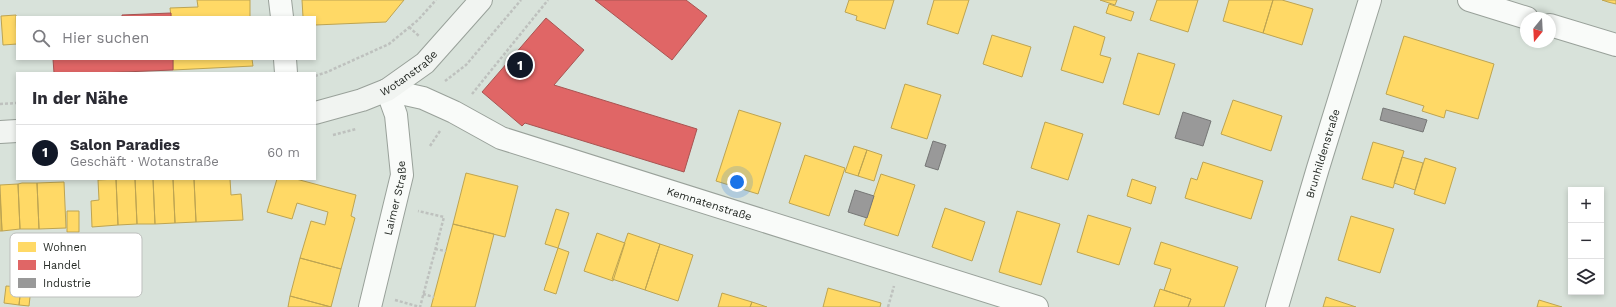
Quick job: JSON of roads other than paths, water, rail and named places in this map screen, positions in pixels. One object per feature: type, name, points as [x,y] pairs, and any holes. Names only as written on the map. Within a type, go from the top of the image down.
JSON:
[{"type":"main road","name":"Wotanstraße","points":[[316,113],[362,100],[387,90],[425,63],[481,0]]},
{"type":"main road","points":[[0,132],[16,131]]},
{"type":"street","points":[[280,0],[282,16]]},
{"type":"street","name":"Brunhildenstraße","points":[[1277,307],[1370,0]]},
{"type":"street","points":[[1469,0],[1520,16]]},
{"type":"street","points":[[1556,27],[1616,45]]},
{"type":"street","points":[[285,60],[286,72]]},
{"type":"street","name":"Laimer Straße","points":[[370,307],[402,175],[396,115],[387,90]]},
{"type":"street","name":"Kemnatenstraße","points":[[387,90],[423,98],[454,112],[501,138],[1037,307]]},
{"type":"place","name":"Salon Paradies","points":[[520,65]]}]
